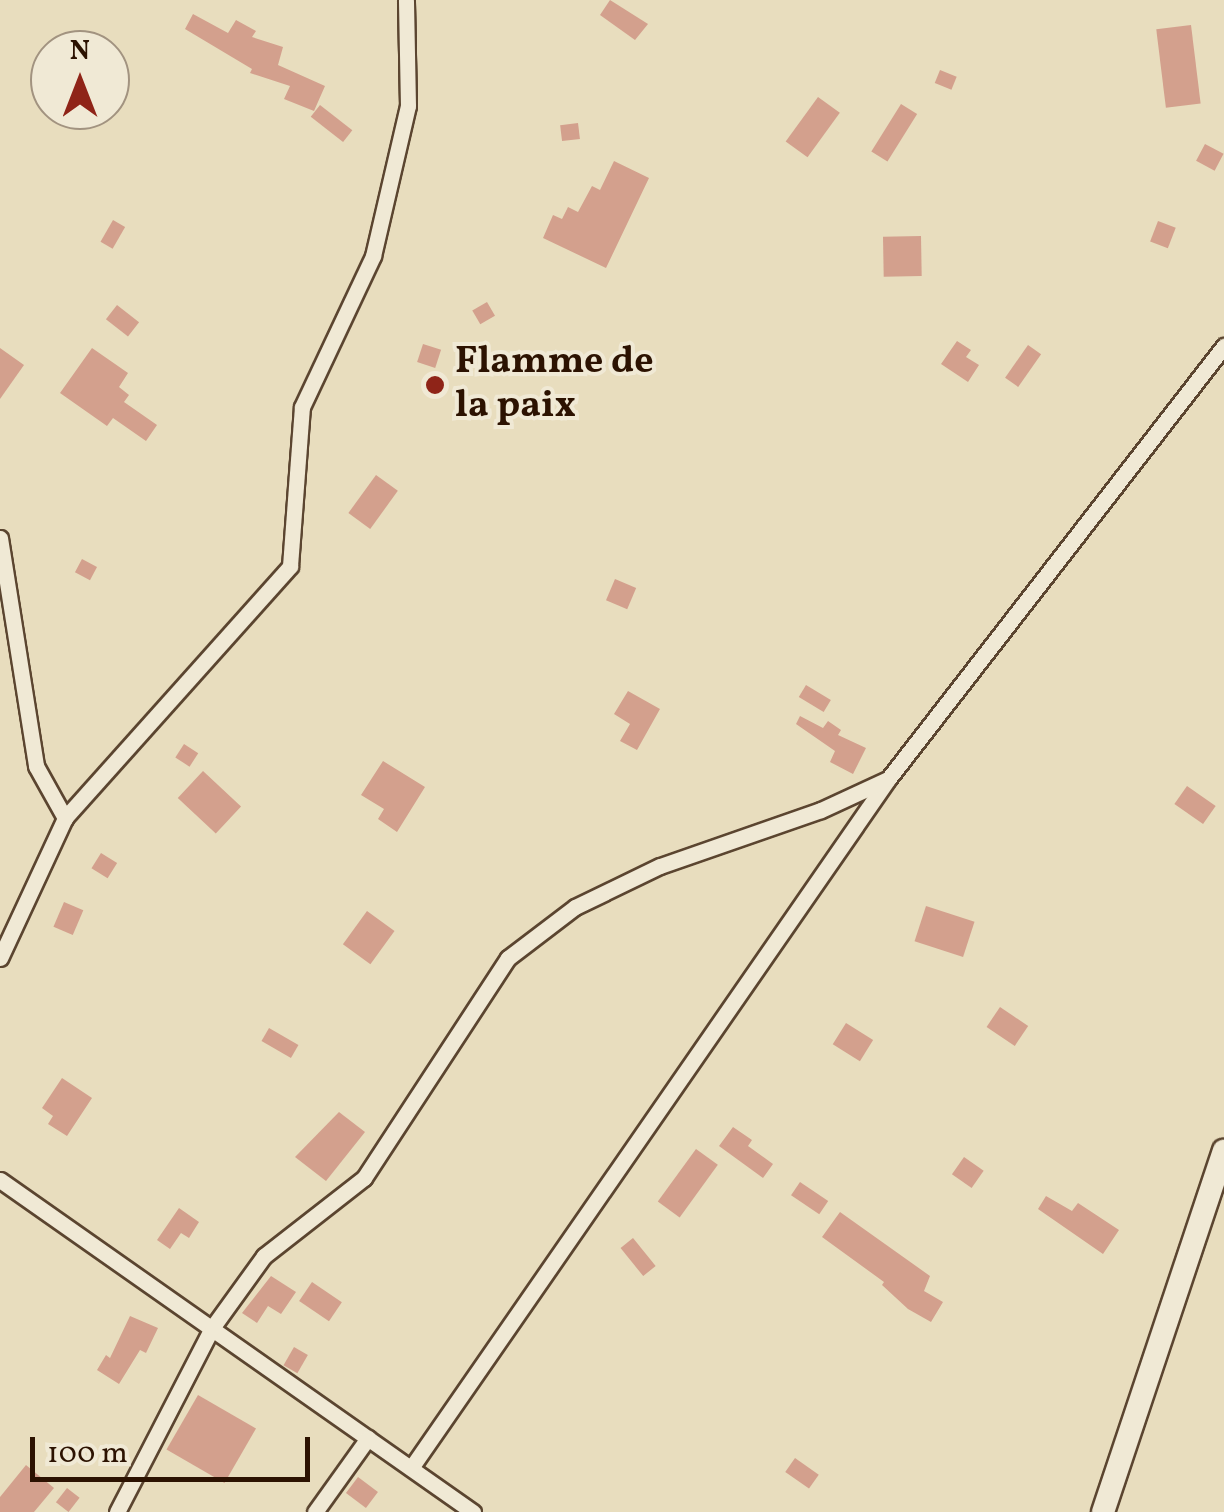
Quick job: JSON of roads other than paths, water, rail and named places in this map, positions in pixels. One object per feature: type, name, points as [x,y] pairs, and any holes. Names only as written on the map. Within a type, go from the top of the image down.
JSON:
[{"type":"main road","points":[[1103,1512],[1224,1151]]},
{"type":"street","points":[[0,958],[65,818],[290,566],[302,407],[373,256],[408,106],[406,0]]},
{"type":"street","points":[[410,1468],[889,778],[1224,346]]},
{"type":"street","points":[[0,538],[36,766],[65,818]]},
{"type":"street","points":[[117,1512],[212,1328],[264,1256],[364,1178],[508,958],[576,907],[660,866],[821,810],[889,778]]},
{"type":"street","points":[[0,1180],[473,1512]]},
{"type":"street","points":[[315,1512],[368,1438]]},
{"type":"place","name":"Flamme de la paix","points":[[435,385]]}]
